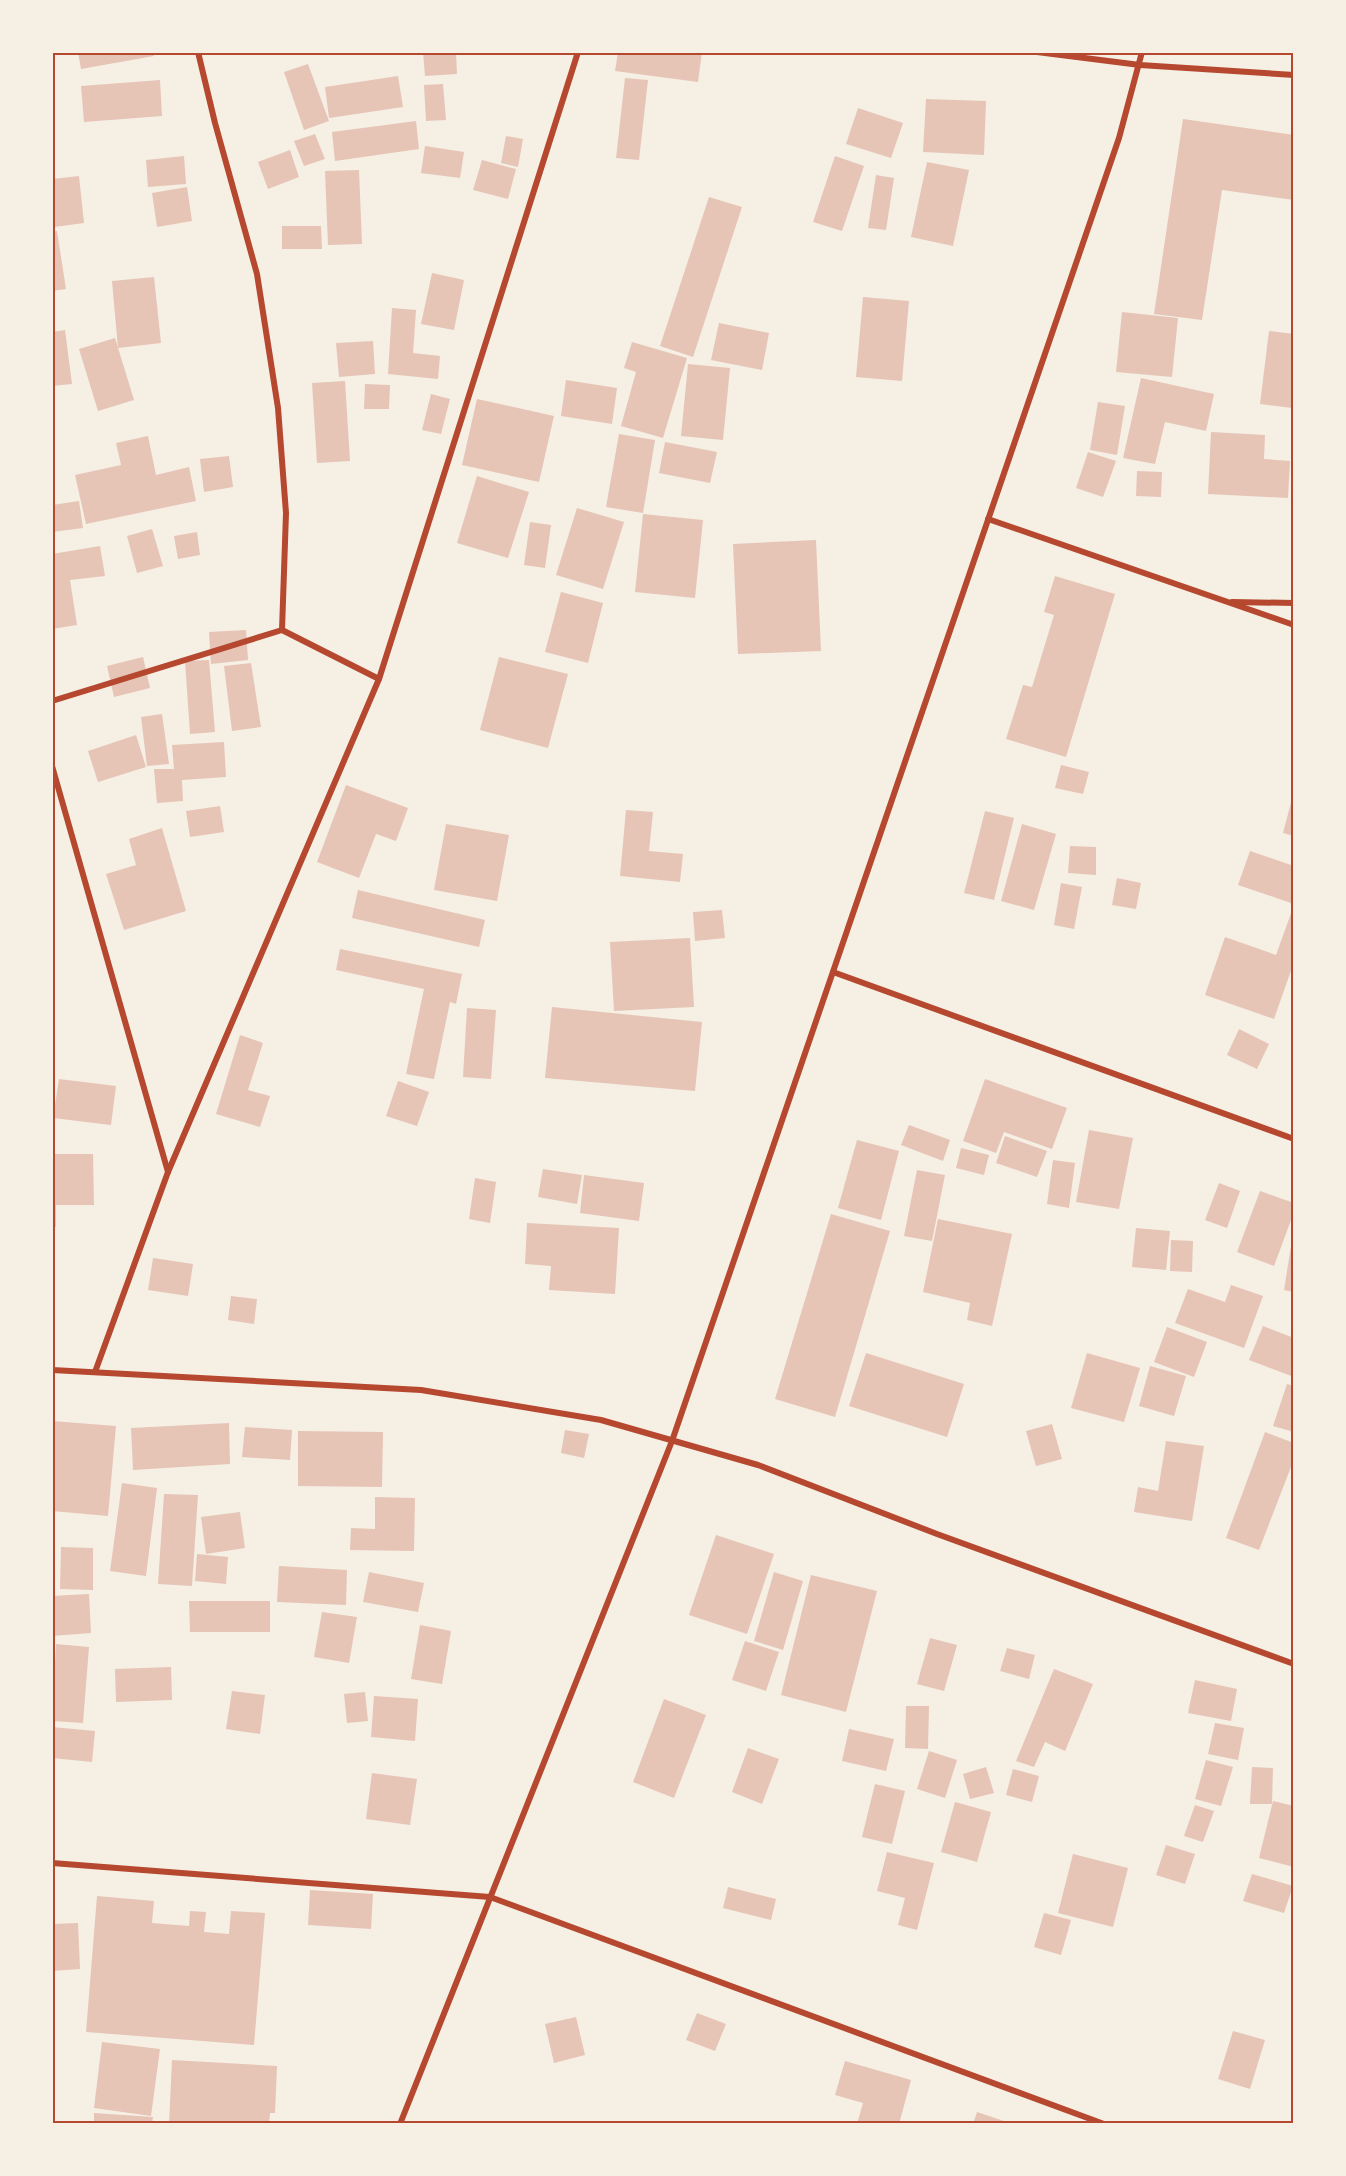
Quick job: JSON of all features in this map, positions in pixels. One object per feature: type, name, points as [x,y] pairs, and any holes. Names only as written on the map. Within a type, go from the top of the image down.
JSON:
[{"type":"street","points":[[198,52],[215,123],[257,274],[278,408],[286,513],[282,630]]},
{"type":"street","points":[[95,1372],[168,1172],[379,680],[578,52]]},
{"type":"street","points":[[1037,52],[1140,65],[1293,75]]},
{"type":"street","points":[[400,2124],[672,1441],[1119,138],[1142,52]]},
{"type":"street","points":[[988,519],[1293,625]]},
{"type":"street","points":[[1226,602],[1293,603]]},
{"type":"street","points":[[52,701],[282,630],[379,680]]},
{"type":"street","points":[[52,766],[168,1172]]},
{"type":"street","points":[[833,972],[1293,1140]]},
{"type":"street","points":[[52,1370],[421,1390],[601,1420],[758,1465],[937,1534],[1293,1664]]},
{"type":"street","points":[[52,1863],[490,1897],[1104,2124]]},
{"type":"building","points":[[78,52],[153,52],[154,56],[81,69]]},
{"type":"building","points":[[423,52],[456,52],[457,74],[425,76]]},
{"type":"building","points":[[618,52],[702,52],[698,82],[615,71]]},
{"type":"building","points":[[308,64],[329,121],[304,130],[284,72]]},
{"type":"building","points":[[398,76],[403,107],[329,118],[325,87]]},
{"type":"building","points":[[625,78],[648,80],[639,160],[616,158]]},
{"type":"building","points":[[160,80],[162,116],[84,122],[81,86]]},
{"type":"building","points":[[443,84],[446,120],[426,121],[424,85]]},
{"type":"building","points":[[926,99],[986,101],[984,155],[923,152]]},
{"type":"building","points":[[858,108],[903,123],[891,158],[846,144]]},
{"type":"building","points":[[1183,119],[1294,135],[1294,200],[1222,190],[1202,320],[1154,314]]},
{"type":"building","points":[[416,121],[419,149],[335,161],[332,132]]},
{"type":"building","points":[[315,134],[325,159],[304,166],[294,141]]},
{"type":"building","points":[[506,136],[523,139],[518,167],[501,163]]},
{"type":"building","points":[[425,146],[464,152],[460,178],[421,173]]},
{"type":"building","points":[[290,150],[299,177],[268,189],[258,162]]},
{"type":"building","points":[[184,156],[186,184],[148,187],[146,160]]},
{"type":"building","points":[[835,156],[864,166],[842,231],[813,222]]},
{"type":"building","points":[[482,160],[516,169],[508,199],[473,190]]},
{"type":"building","points":[[927,162],[969,170],[953,246],[911,237]]},
{"type":"building","points":[[359,170],[362,244],[328,245],[325,171]]},
{"type":"building","points":[[876,175],[894,178],[886,230],[868,228]]},
{"type":"building","points":[[79,176],[84,223],[54,227],[52,179]]},
{"type":"building","points":[[187,187],[192,221],[157,227],[152,193]]},
{"type":"building","points":[[709,197],[742,207],[693,357],[660,346]]},
{"type":"building","points":[[282,226],[321,226],[322,249],[282,249]]},
{"type":"building","points":[[57,231],[66,289],[52,291],[52,232]]},
{"type":"building","points":[[432,273],[464,280],[454,330],[421,324]]},
{"type":"building","points":[[154,277],[161,343],[118,348],[112,281]]},
{"type":"building","points":[[863,297],[909,301],[902,381],[856,377]]},
{"type":"building","points":[[392,308],[416,310],[413,353],[440,356],[438,379],[388,374]]},
{"type":"building","points":[[1122,312],[1178,318],[1172,377],[1116,372]]},
{"type":"building","points":[[719,323],[769,333],[762,370],[711,360]]},
{"type":"building","points":[[65,330],[72,384],[52,386],[52,332]]},
{"type":"building","points":[[1269,331],[1294,334],[1292,408],[1260,404]]},
{"type":"building","points":[[115,338],[134,400],[98,411],[79,349]]},
{"type":"building","points":[[373,341],[375,374],[339,377],[336,343]]},
{"type":"building","points":[[632,342],[687,358],[663,438],[621,426],[636,372],[624,368]]},
{"type":"building","points":[[688,364],[730,368],[723,440],[681,436]]},
{"type":"building","points":[[1141,378],[1214,394],[1206,431],[1165,422],[1155,464],[1123,458]]},
{"type":"building","points":[[566,380],[617,388],[612,424],[561,416]]},
{"type":"building","points":[[345,381],[350,461],[317,463],[312,383]]},
{"type":"building","points":[[365,384],[390,385],[389,409],[364,409]]},
{"type":"building","points":[[431,394],[450,399],[441,434],[422,430]]},
{"type":"building","points":[[477,399],[554,416],[539,482],[462,465]]},
{"type":"building","points":[[1098,402],[1125,406],[1117,455],[1090,450]]},
{"type":"building","points":[[1211,432],[1265,435],[1264,459],[1290,461],[1288,498],[1208,494]]},
{"type":"building","points":[[619,434],[655,440],[643,513],[606,507]]},
{"type":"building","points":[[148,436],[156,475],[189,467],[196,501],[86,524],[75,475],[121,465],[116,443]]},
{"type":"building","points":[[665,442],[717,452],[710,483],[659,473]]},
{"type":"building","points":[[1088,452],[1116,461],[1103,497],[1076,488]]},
{"type":"building","points":[[229,456],[233,487],[204,492],[200,459]]},
{"type":"building","points":[[1137,471],[1162,472],[1161,497],[1136,496]]},
{"type":"building","points":[[477,476],[529,492],[508,558],[457,543]]},
{"type":"building","points":[[79,501],[83,528],[52,532],[52,505]]},
{"type":"building","points":[[577,508],[624,522],[603,589],[556,575]]},
{"type":"building","points":[[643,514],[703,520],[695,598],[635,592]]},
{"type":"building","points":[[530,522],[551,525],[545,568],[524,565]]},
{"type":"building","points":[[152,529],[163,566],[137,573],[127,536]]},
{"type":"building","points":[[197,532],[200,555],[178,559],[174,536]]},
{"type":"building","points":[[816,540],[821,651],[738,654],[733,544]]},
{"type":"building","points":[[100,546],[105,576],[70,580],[77,625],[52,629],[52,554]]},
{"type":"building","points":[[1055,576],[1115,594],[1066,757],[1006,739],[1023,685],[1032,687],[1054,615],[1044,612]]},
{"type":"building","points":[[561,592],[603,603],[588,663],[545,652]]},
{"type":"building","points":[[246,630],[248,660],[211,664],[209,632]]},
{"type":"building","points":[[143,657],[150,688],[114,697],[107,666]]},
{"type":"building","points":[[499,657],[568,674],[548,748],[480,730]]},
{"type":"building","points":[[209,660],[215,732],[190,734],[185,661]]},
{"type":"building","points":[[251,663],[261,727],[232,731],[224,666]]},
{"type":"building","points":[[162,714],[169,764],[147,766],[141,717]]},
{"type":"building","points":[[136,735],[146,767],[98,782],[88,751]]},
{"type":"building","points":[[224,742],[226,777],[182,780],[183,801],[157,803],[154,769],[174,769],[172,745]]},
{"type":"building","points":[[1061,765],[1089,772],[1083,794],[1055,788]]},
{"type":"building","points":[[346,785],[408,808],[396,841],[376,834],[359,878],[317,862]]},
{"type":"building","points":[[1294,795],[1294,836],[1283,833]]},
{"type":"building","points":[[220,806],[224,832],[190,837],[186,811]]},
{"type":"building","points":[[626,810],[653,812],[649,851],[683,854],[680,882],[620,876]]},
{"type":"building","points":[[985,811],[1014,818],[994,900],[964,893]]},
{"type":"building","points":[[446,824],[509,835],[497,901],[434,890]]},
{"type":"building","points":[[1022,824],[1056,834],[1034,910],[1001,901]]},
{"type":"building","points":[[162,828],[186,911],[124,930],[106,874],[136,865],[129,839]]},
{"type":"building","points":[[1070,846],[1096,847],[1096,875],[1068,873]]},
{"type":"building","points":[[1250,851],[1294,866],[1294,904],[1238,885]]},
{"type":"building","points":[[1117,878],[1141,883],[1136,909],[1112,905]]},
{"type":"building","points":[[1061,883],[1082,887],[1074,929],[1054,925]]},
{"type":"building","points":[[358,890],[485,920],[479,947],[352,918]]},
{"type":"building","points":[[1294,905],[1294,962],[1274,1019],[1205,995],[1225,937],[1276,955]]},
{"type":"building","points":[[722,910],[725,938],[695,941],[693,912]]},
{"type":"building","points":[[690,938],[694,1007],[614,1011],[610,942]]},
{"type":"building","points":[[340,949],[462,974],[456,1004],[450,1002],[434,1079],[406,1074],[424,989],[336,970]]},
{"type":"building","points":[[552,1007],[702,1022],[695,1091],[545,1078]]},
{"type":"building","points":[[467,1008],[496,1010],[491,1079],[463,1077]]},
{"type":"building","points":[[1239,1029],[1269,1044],[1257,1069],[1227,1055]]},
{"type":"building","points":[[240,1035],[263,1043],[248,1090],[270,1096],[260,1127],[216,1114]]},
{"type":"building","points":[[59,1079],[116,1086],[111,1125],[53,1118]]},
{"type":"building","points":[[985,1079],[1067,1108],[1052,1149],[1004,1132],[996,1153],[963,1141]]},
{"type":"building","points":[[398,1081],[429,1092],[417,1126],[386,1116]]},
{"type":"building","points":[[909,1125],[950,1140],[943,1161],[901,1145]]},
{"type":"building","points":[[1089,1130],[1133,1138],[1119,1209],[1076,1202]]},
{"type":"building","points":[[1005,1136],[1047,1151],[1037,1177],[996,1163]]},
{"type":"building","points":[[857,1140],[899,1151],[881,1220],[838,1208]]},
{"type":"building","points":[[961,1148],[989,1155],[984,1175],[956,1168]]},
{"type":"building","points":[[52,1154],[93,1154],[94,1205],[56,1205],[56,1227],[52,1227]]},
{"type":"building","points":[[1053,1160],[1075,1163],[1069,1208],[1047,1204]]},
{"type":"building","points":[[543,1169],[582,1175],[577,1204],[538,1197]]},
{"type":"building","points":[[917,1170],[945,1175],[932,1241],[904,1236]]},
{"type":"building","points":[[584,1175],[644,1183],[639,1221],[580,1213]]},
{"type":"building","points":[[475,1178],[496,1182],[490,1223],[469,1219]]},
{"type":"building","points":[[1219,1183],[1240,1191],[1227,1228],[1205,1220]]},
{"type":"building","points":[[1260,1191],[1294,1203],[1294,1212],[1274,1266],[1237,1252]]},
{"type":"building","points":[[831,1214],[890,1231],[835,1417],[775,1399]]},
{"type":"building","points":[[938,1219],[1012,1234],[992,1326],[967,1320],[970,1303],[923,1292]]},
{"type":"building","points":[[527,1223],[619,1228],[615,1294],[549,1290],[551,1266],[525,1264]]},
{"type":"building","points":[[1136,1228],[1170,1231],[1166,1270],[1132,1267]]},
{"type":"building","points":[[1171,1240],[1193,1241],[1192,1272],[1170,1271]]},
{"type":"building","points":[[1292,1240],[1294,1240],[1294,1292],[1284,1290]]},
{"type":"building","points":[[153,1258],[193,1264],[188,1296],[148,1290]]},
{"type":"building","points":[[1231,1285],[1263,1296],[1244,1348],[1175,1323],[1188,1289],[1225,1302]]},
{"type":"building","points":[[231,1296],[257,1299],[254,1324],[228,1320]]},
{"type":"building","points":[[1263,1326],[1294,1338],[1294,1377],[1249,1360]]},
{"type":"building","points":[[1167,1327],[1207,1342],[1194,1377],[1154,1362]]},
{"type":"building","points":[[866,1353],[964,1384],[947,1437],[849,1406]]},
{"type":"building","points":[[1087,1353],[1140,1368],[1124,1422],[1071,1408]]},
{"type":"building","points":[[1150,1366],[1186,1376],[1174,1416],[1139,1406]]},
{"type":"building","points":[[1287,1384],[1294,1386],[1294,1432],[1273,1426]]},
{"type":"building","points":[[52,1421],[116,1426],[108,1516],[52,1511]]},
{"type":"building","points":[[229,1423],[230,1464],[133,1470],[131,1428]]},
{"type":"building","points":[[1052,1424],[1062,1459],[1036,1466],[1026,1431]]},
{"type":"building","points":[[245,1427],[292,1430],[290,1460],[242,1457]]},
{"type":"building","points":[[565,1430],[589,1434],[584,1458],[561,1453]]},
{"type":"building","points":[[298,1431],[383,1432],[382,1487],[298,1486]]},
{"type":"building","points":[[1265,1432],[1294,1443],[1294,1459],[1259,1550],[1226,1538]]},
{"type":"building","points":[[1166,1441],[1204,1446],[1192,1521],[1134,1512],[1138,1487],[1158,1491]]},
{"type":"building","points":[[122,1483],[157,1488],[146,1576],[110,1571]]},
{"type":"building","points":[[164,1494],[198,1495],[192,1586],[158,1584]]},
{"type":"building","points":[[375,1497],[415,1498],[414,1551],[350,1550],[351,1528],[375,1529]]},
{"type":"building","points":[[240,1512],[245,1548],[206,1554],[201,1517]]},
{"type":"building","points":[[716,1535],[774,1554],[747,1634],[689,1615]]},
{"type":"building","points":[[61,1547],[93,1548],[93,1590],[60,1589]]},
{"type":"building","points":[[197,1554],[228,1557],[226,1584],[195,1581]]},
{"type":"building","points":[[279,1566],[347,1570],[346,1605],[277,1602]]},
{"type":"building","points":[[369,1572],[424,1583],[418,1612],[363,1602]]},
{"type":"building","points":[[774,1572],[803,1581],[783,1650],[754,1641]]},
{"type":"building","points":[[811,1575],[877,1591],[846,1712],[781,1695]]},
{"type":"building","points":[[89,1594],[91,1633],[52,1636],[52,1596]]},
{"type":"building","points":[[189,1601],[270,1601],[270,1632],[190,1632]]},
{"type":"building","points":[[322,1612],[357,1617],[349,1663],[314,1657]]},
{"type":"building","points":[[420,1625],[451,1631],[442,1684],[411,1679]]},
{"type":"building","points":[[930,1638],[957,1645],[944,1691],[917,1684]]},
{"type":"building","points":[[745,1641],[779,1652],[766,1691],[732,1680]]},
{"type":"building","points":[[56,1644],[89,1647],[83,1723],[52,1721]]},
{"type":"building","points":[[1007,1648],[1035,1655],[1029,1679],[1000,1671]]},
{"type":"building","points":[[171,1667],[172,1700],[116,1702],[115,1669]]},
{"type":"building","points":[[1054,1669],[1093,1684],[1065,1751],[1045,1742],[1034,1767],[1016,1761]]},
{"type":"building","points":[[1195,1680],[1237,1689],[1231,1721],[1188,1713]]},
{"type":"building","points":[[232,1691],[265,1695],[260,1734],[226,1729]]},
{"type":"building","points":[[365,1692],[368,1721],[347,1723],[344,1694]]},
{"type":"building","points":[[374,1696],[418,1699],[415,1741],[371,1737]]},
{"type":"building","points":[[664,1699],[706,1715],[674,1798],[633,1782]]},
{"type":"building","points":[[906,1706],[929,1706],[928,1749],[905,1748]]},
{"type":"building","points":[[1215,1723],[1244,1728],[1238,1760],[1208,1754]]},
{"type":"building","points":[[52,1727],[95,1731],[92,1762],[52,1758]]},
{"type":"building","points":[[849,1729],[894,1739],[886,1771],[842,1761]]},
{"type":"building","points":[[748,1748],[779,1759],[762,1804],[732,1792]]},
{"type":"building","points":[[929,1751],[957,1760],[945,1798],[917,1789]]},
{"type":"building","points":[[1206,1760],[1233,1767],[1221,1806],[1195,1799]]},
{"type":"building","points":[[986,1767],[994,1793],[970,1799],[963,1774]]},
{"type":"building","points":[[1252,1767],[1273,1768],[1272,1804],[1250,1804]]},
{"type":"building","points":[[1013,1769],[1039,1776],[1032,1802],[1006,1795]]},
{"type":"building","points":[[372,1773],[417,1779],[410,1825],[366,1819]]},
{"type":"building","points":[[875,1784],[905,1791],[892,1844],[862,1837]]},
{"type":"building","points":[[1273,1801],[1294,1806],[1294,1867],[1259,1858]]},
{"type":"building","points":[[955,1802],[991,1812],[977,1862],[941,1852]]},
{"type":"building","points":[[1195,1805],[1214,1811],[1203,1842],[1184,1836]]},
{"type":"building","points":[[1166,1845],[1195,1854],[1185,1884],[1156,1875]]},
{"type":"building","points":[[887,1852],[934,1863],[917,1930],[898,1925],[905,1898],[877,1891]]},
{"type":"building","points":[[1073,1854],[1128,1868],[1113,1927],[1058,1913]]},
{"type":"building","points":[[1252,1874],[1293,1886],[1284,1913],[1243,1901]]},
{"type":"building","points":[[728,1887],[776,1899],[771,1920],[723,1908]]},
{"type":"building","points":[[310,1890],[373,1894],[371,1929],[308,1925]]},
{"type":"building","points":[[97,1896],[154,1901],[152,1923],[189,1926],[190,1911],[206,1912],[204,1932],[229,1934],[231,1911],[265,1913],[254,2045],[86,2032]]},
{"type":"building","points":[[1044,1913],[1071,1920],[1061,1955],[1034,1947]]},
{"type":"building","points":[[78,1923],[80,1969],[52,1971],[52,1924]]},
{"type":"building","points":[[697,2013],[726,2024],[715,2051],[686,2040]]},
{"type":"building","points":[[576,2017],[585,2055],[554,2063],[545,2024]]},
{"type":"building","points":[[1233,2031],[1265,2040],[1250,2089],[1218,2079]]},
{"type":"building","points":[[102,2042],[160,2049],[151,2116],[94,2108]]},
{"type":"building","points":[[172,2060],[277,2066],[275,2113],[270,2113],[269,2124],[169,2124]]},
{"type":"building","points":[[845,2061],[911,2080],[899,2124],[857,2124],[863,2103],[835,2095]]},
{"type":"building","points":[[977,2112],[1010,2123],[1010,2124],[973,2124]]},
{"type":"building","points":[[94,2113],[153,2117],[152,2124],[94,2124]]}]
